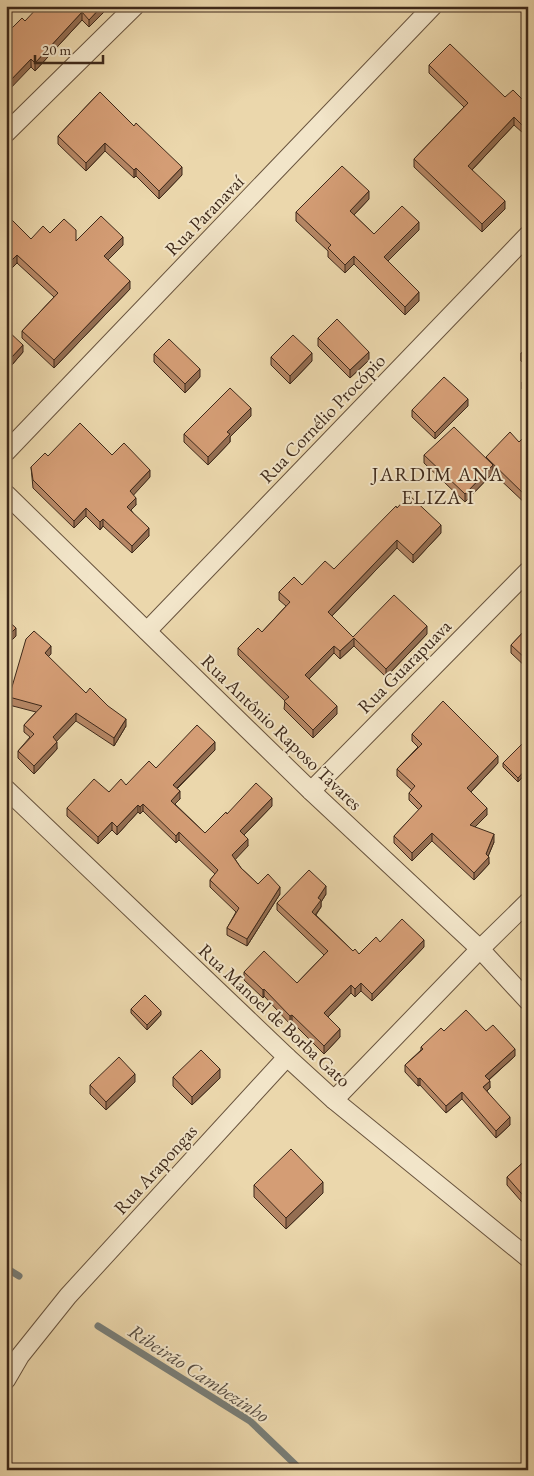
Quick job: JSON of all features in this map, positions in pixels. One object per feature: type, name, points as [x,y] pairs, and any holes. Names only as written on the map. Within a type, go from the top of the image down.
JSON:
[{"type":"street","points":[[6,133],[135,6]]},
{"type":"street","name":"Rua Paranavaí","points":[[6,452],[433,6]]},
{"type":"street","name":"Rua Cornélio Procópio","points":[[147,631],[528,235]]},
{"type":"street","name":"Rua Antônio Raposo Tavares","points":[[6,494],[311,791],[480,948],[528,1001]]},
{"type":"street","name":"Rua Guarapuava","points":[[311,791],[528,571]]},
{"type":"street","name":"Rua Manoel de Borba Gato","points":[[6,789],[334,1100],[528,1258]]},
{"type":"street","points":[[334,1100],[480,948],[528,902]]},
{"type":"street","name":"Rua Arapongas","points":[[6,1380],[20,1356],[68,1296],[287,1057]]},
{"type":"building","points":[[39,6],[102,6],[89,20],[82,12],[35,63],[31,59],[6,85],[6,34],[22,18],[25,21]]},
{"type":"building","points":[[450,44],[505,97],[513,90],[528,105],[528,120],[523,126],[514,117],[468,166],[505,201],[482,224],[414,159],[468,103],[429,65]]},
{"type":"building","points":[[100,92],[134,126],[136,123],[182,167],[159,191],[136,168],[134,170],[105,143],[86,163],[58,136]]},
{"type":"building","points":[[342,166],[369,191],[350,211],[374,234],[402,206],[419,222],[384,257],[419,292],[405,307],[354,256],[345,265],[328,248],[331,245],[296,212]]},
{"type":"building","points":[[101,216],[123,237],[104,256],[130,281],[54,360],[22,331],[58,293],[17,255],[6,266],[6,226],[12,220],[31,239],[43,226],[50,233],[64,219],[76,230],[76,241]]},
{"type":"building","points":[[337,319],[369,352],[350,370],[318,338]]},
{"type":"building","points":[[6,329],[23,345],[11,358],[6,354]]},
{"type":"building","points":[[293,335],[312,353],[290,376],[271,357]]},
{"type":"building","points":[[169,339],[200,369],[185,384],[154,354]]},
{"type":"building","points":[[528,347],[528,359],[521,353]]},
{"type":"building","points":[[528,376],[528,387],[522,382]]},
{"type":"building","points":[[444,377],[468,399],[435,433],[412,410]]},
{"type":"building","points":[[230,388],[251,408],[227,432],[230,434],[208,457],[184,434]]},
{"type":"building","points":[[80,423],[112,455],[124,443],[150,470],[130,491],[136,498],[127,507],[149,528],[132,546],[103,519],[100,522],[86,508],[74,521],[33,480],[31,467],[45,453],[48,456]]},
{"type":"building","points":[[454,427],[493,465],[465,494],[424,455]]},
{"type":"building","points":[[510,432],[519,442],[528,433],[528,498],[486,457]]},
{"type":"building","points":[[409,495],[441,525],[413,555],[397,540],[328,612],[353,637],[394,595],[427,626],[386,669],[354,638],[340,651],[334,646],[305,675],[337,706],[313,730],[284,701],[289,697],[238,648],[258,628],[262,632],[290,602],[279,592],[294,577],[302,585],[325,561],[334,569]]},
{"type":"building","points":[[6,619],[16,628],[6,638]]},
{"type":"building","points":[[528,627],[528,661],[511,645]]},
{"type":"building","points":[[34,631],[51,646],[45,653],[86,693],[90,688],[108,706],[126,719],[114,738],[76,713],[53,737],[57,742],[34,766],[18,751],[34,734],[24,725],[42,706],[9,697],[26,639]]},
{"type":"building","points":[[443,701],[498,756],[467,788],[487,808],[470,825],[494,834],[486,854],[489,857],[474,873],[432,833],[412,853],[394,836],[422,806],[409,793],[415,786],[397,769],[422,744],[412,734]]},
{"type":"building","points":[[197,725],[215,742],[173,785],[180,791],[171,801],[205,833],[226,812],[227,814],[256,783],[272,798],[240,831],[248,839],[232,855],[241,868],[258,884],[268,874],[280,887],[247,939],[227,928],[239,908],[210,880],[218,870],[179,832],[176,836],[143,804],[140,807],[138,805],[117,827],[112,822],[98,837],[67,808],[94,779],[109,792],[121,779],[126,785],[149,761],[156,768]]},
{"type":"building","points":[[528,738],[528,767],[518,778],[503,763]]},
{"type":"building","points":[[309,870],[326,886],[318,898],[321,900],[312,912],[353,951],[355,949],[359,954],[376,937],[380,942],[402,919],[424,940],[372,994],[361,983],[355,989],[351,985],[324,1013],[340,1029],[324,1046],[244,972],[264,951],[297,983],[328,951],[277,903]]},
{"type":"building","points":[[145,995],[161,1011],[147,1025],[131,1009]]},
{"type":"building","points":[[466,1010],[486,1031],[493,1025],[515,1049],[485,1076],[490,1081],[483,1087],[510,1117],[496,1131],[462,1092],[446,1106],[405,1065],[423,1049],[421,1047],[441,1028],[444,1031]]},
{"type":"building","points":[[201,1050],[220,1069],[192,1097],[173,1077]]},
{"type":"building","points":[[119,1057],[135,1074],[106,1102],[90,1085]]},
{"type":"building","points":[[291,1149],[323,1182],[286,1218],[254,1185]]},
{"type":"building","points":[[528,1158],[528,1201],[507,1177]]},
{"type":"waterway","name":"Ribeirão Cambezinho","points":[[6,1268],[19,1276]]},
{"type":"waterway","name":"Ribeirão Cambezinho","points":[[98,1326],[250,1421],[301,1470]]},
{"type":"district","name":"JARDIM ANA ELIZA I","points":[[438,486]]}]
